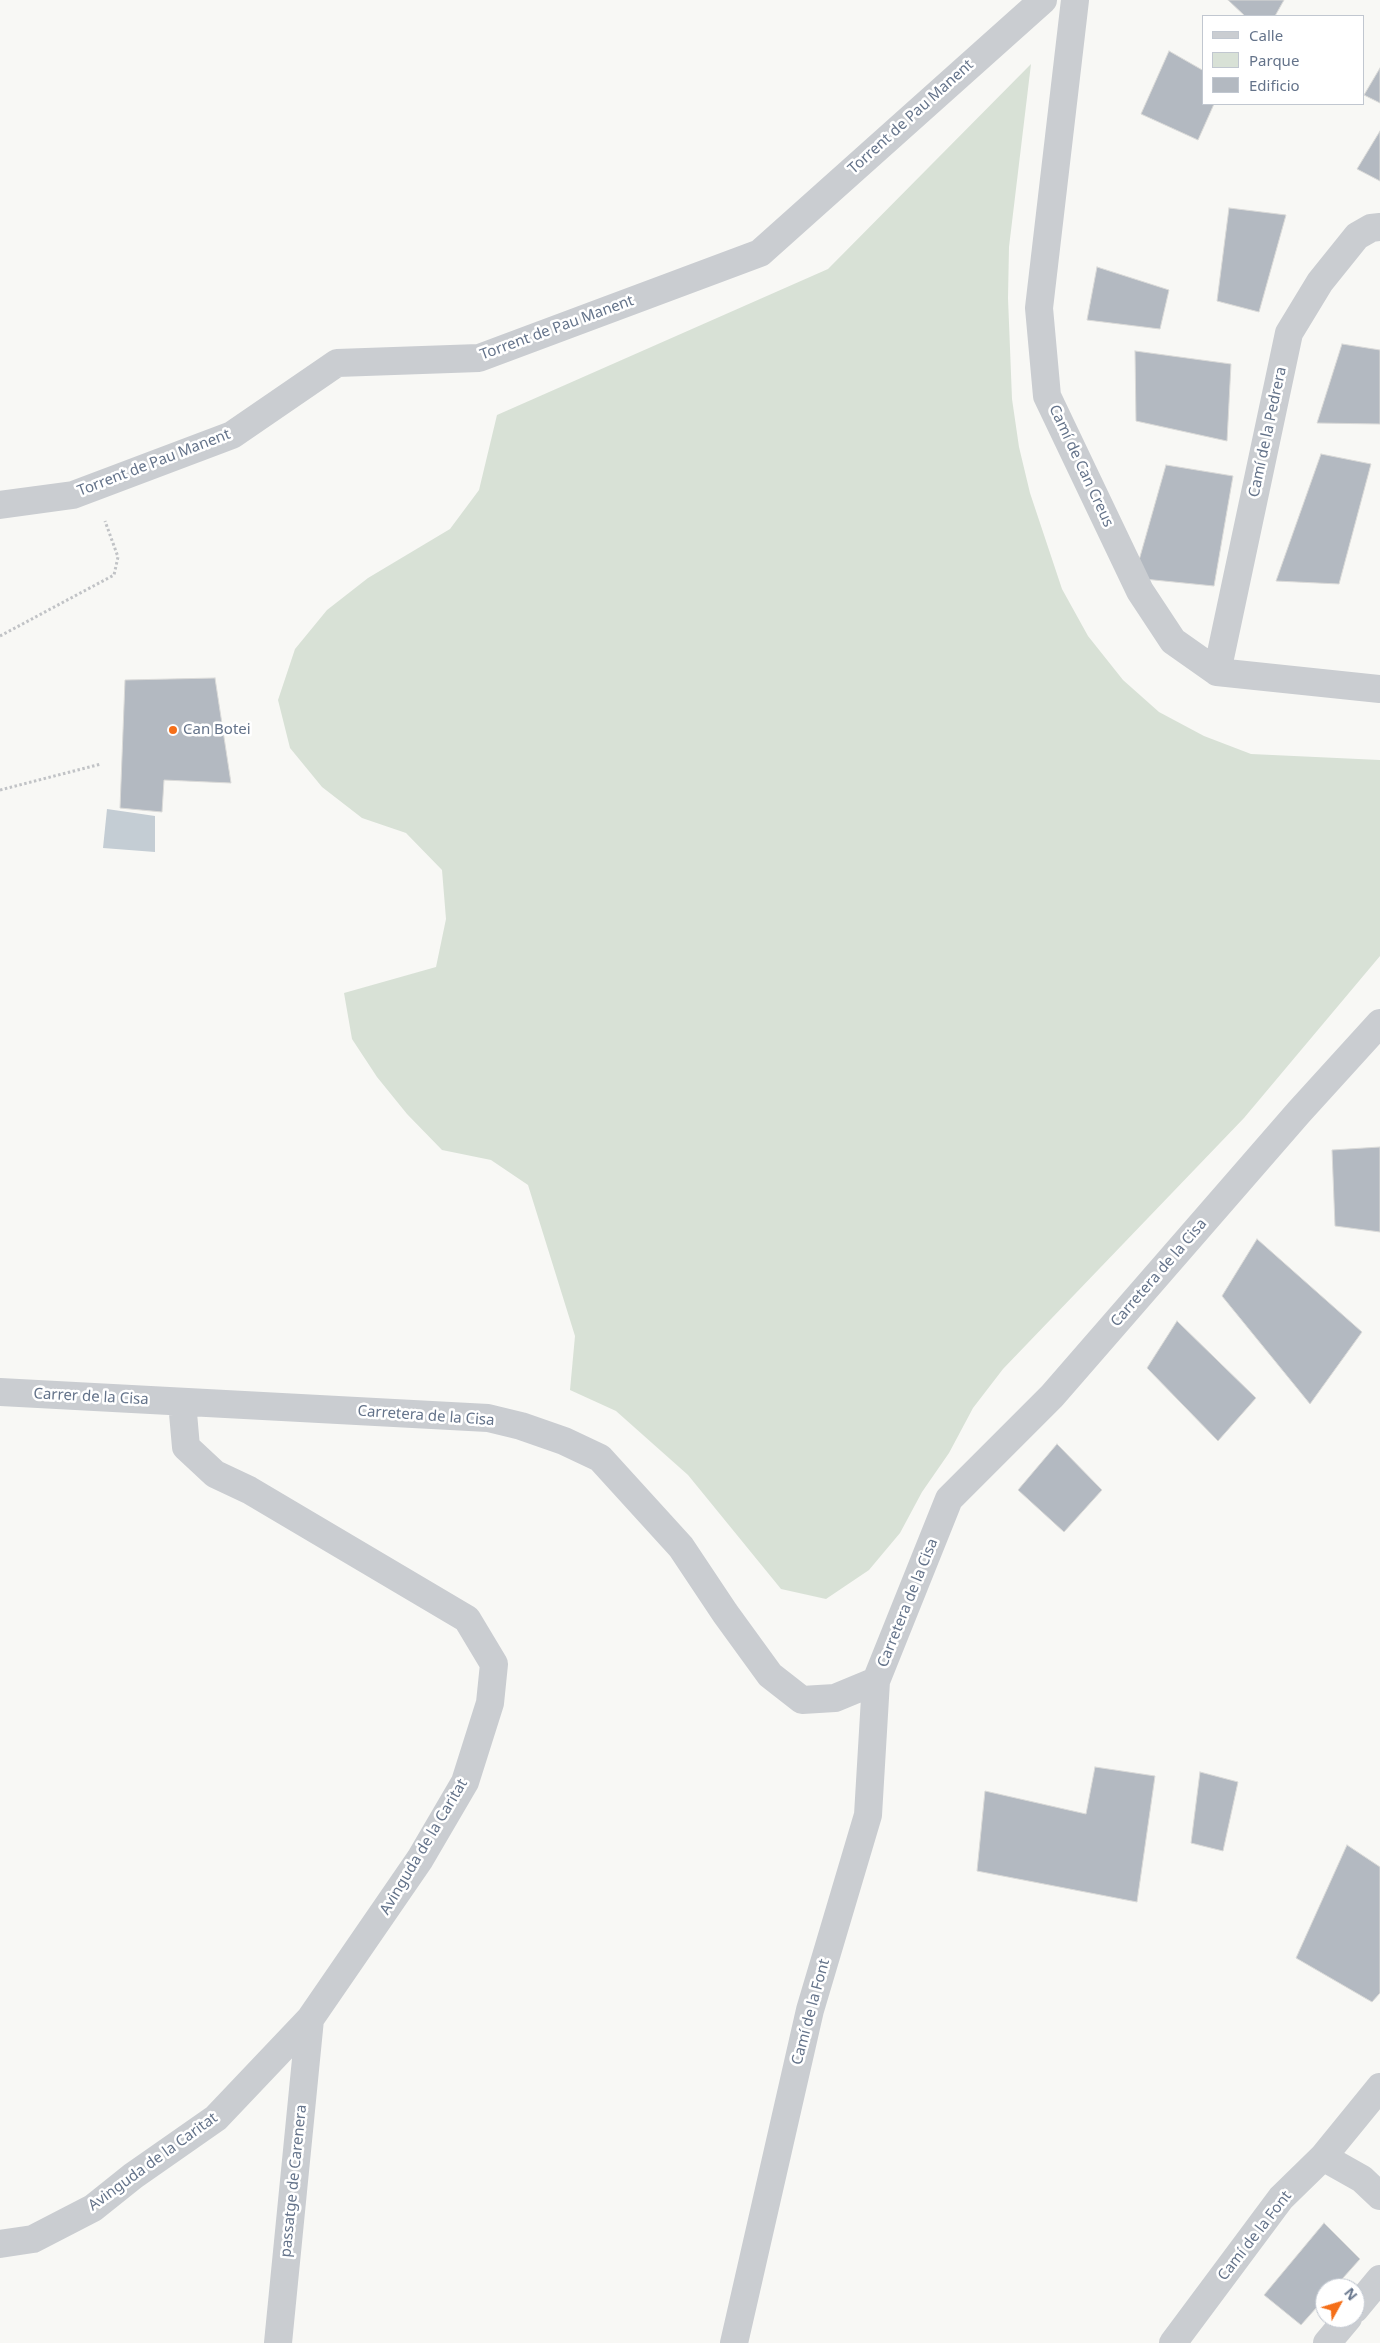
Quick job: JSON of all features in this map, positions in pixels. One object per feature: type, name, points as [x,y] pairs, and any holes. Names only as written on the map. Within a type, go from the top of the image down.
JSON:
[{"type":"street","name":"Torrent de Pau Manent","points":[[0,505],[73,495],[232,435],[337,364],[479,358],[760,253],[1043,0]]},
{"type":"street","name":"Camí de Can Creus","points":[[1075,0],[1039,308],[1047,396],[1140,591],[1173,641],[1217,672],[1380,689]]},
{"type":"street","name":"Camí de la Pedrera","points":[[1217,672],[1289,333],[1320,282],[1357,236],[1371,228],[1380,227]]},
{"type":"street","name":"Carretera de la Cisa","points":[[182,1402],[488,1418],[521,1426],[564,1441],[600,1458],[643,1503],[681,1547],[725,1613],[770,1674],[802,1700],[835,1698],[876,1681],[949,1500],[1052,1396],[1299,1112],[1380,1023]]},
{"type":"street","name":"Carrer de la Cisa","points":[[0,1392],[182,1402]]},
{"type":"street","name":"Avinguda de la Caritat","points":[[0,2244],[33,2239],[93,2208],[133,2176],[216,2118],[310,2020],[420,1859],[465,1782],[490,1703],[494,1664],[467,1619],[249,1490],[215,1474],[186,1446],[182,1402]]},
{"type":"street","name":"Camí de la Font","points":[[734,2343],[810,2010],[868,1815],[876,1681]]},
{"type":"street","name":"passatge de Carenera","points":[[278,2343],[310,2020]]},
{"type":"street","name":"Camí de la Font","points":[[1173,2343],[1281,2198],[1323,2157],[1380,2087]]},
{"type":"street","points":[[1323,2157],[1362,2179],[1380,2196]]},
{"type":"street","points":[[1365,2298],[1380,2279]]},
{"type":"street","points":[[1327,2343],[1340,2328]]},
{"type":"path","points":[[0,636],[114,575],[118,557],[93,488]]},
{"type":"path","points":[[0,790],[101,764]]},
{"type":"green space","points":[[1031,64],[1009,247],[1008,298],[1012,399],[1019,447],[1030,493],[1062,589],[1088,636],[1123,680],[1159,712],[1204,736],[1251,754],[1380,760],[1380,956],[1244,1118],[1003,1369],[973,1408],[949,1453],[922,1492],[900,1533],[869,1570],[826,1599],[781,1589],[688,1475],[616,1411],[570,1390],[575,1336],[528,1185],[491,1160],[442,1150],[407,1114],[377,1077],[352,1039],[344,993],[436,967],[446,919],[442,870],[406,833],[362,818],[322,787],[290,748],[278,700],[295,649],[327,610],[368,578],[450,529],[479,490],[497,415],[828,269]]},
{"type":"shaded area","points":[[107,809],[155,816],[155,852],[103,848]]},
{"type":"building","points":[[1228,0],[1284,0],[1276,15],[1244,15]]},
{"type":"building","points":[[1169,51],[1202,70],[1202,105],[1214,105],[1198,140],[1141,114]]},
{"type":"building","points":[[1380,68],[1380,103],[1365,96]]},
{"type":"building","points":[[1380,131],[1380,181],[1357,169]]},
{"type":"building","points":[[1229,208],[1286,215],[1259,312],[1217,301]]},
{"type":"building","points":[[1097,267],[1169,290],[1160,329],[1087,320]]},
{"type":"building","points":[[1342,344],[1380,350],[1380,424],[1317,423]]},
{"type":"building","points":[[1135,351],[1231,364],[1227,441],[1136,421]]},
{"type":"building","points":[[1321,454],[1371,464],[1339,584],[1276,581]]},
{"type":"building","points":[[1166,465],[1233,476],[1214,586],[1134,578]]},
{"type":"building","name":"Can Botei","points":[[215,678],[231,783],[164,780],[162,812],[120,808],[125,680]]},
{"type":"building","points":[[1380,1147],[1380,1232],[1335,1226],[1332,1150]]},
{"type":"building","points":[[1257,1239],[1362,1332],[1310,1404],[1222,1296]]},
{"type":"building","points":[[1177,1321],[1256,1398],[1218,1441],[1147,1368]]},
{"type":"building","points":[[1057,1444],[1102,1490],[1064,1532],[1018,1490]]},
{"type":"building","points":[[1095,1767],[1155,1776],[1137,1902],[977,1871],[985,1791],[1086,1814]]},
{"type":"building","points":[[1200,1772],[1238,1782],[1223,1851],[1191,1843]]},
{"type":"building","points":[[1347,1845],[1380,1867],[1380,1993],[1372,2002],[1296,1958]]},
{"type":"building","points":[[1324,2223],[1360,2259],[1343,2278],[1315,2278],[1315,2309],[1301,2325],[1264,2295]]},
{"type":"place","name":"Can Botei","points":[[173,730]]}]
